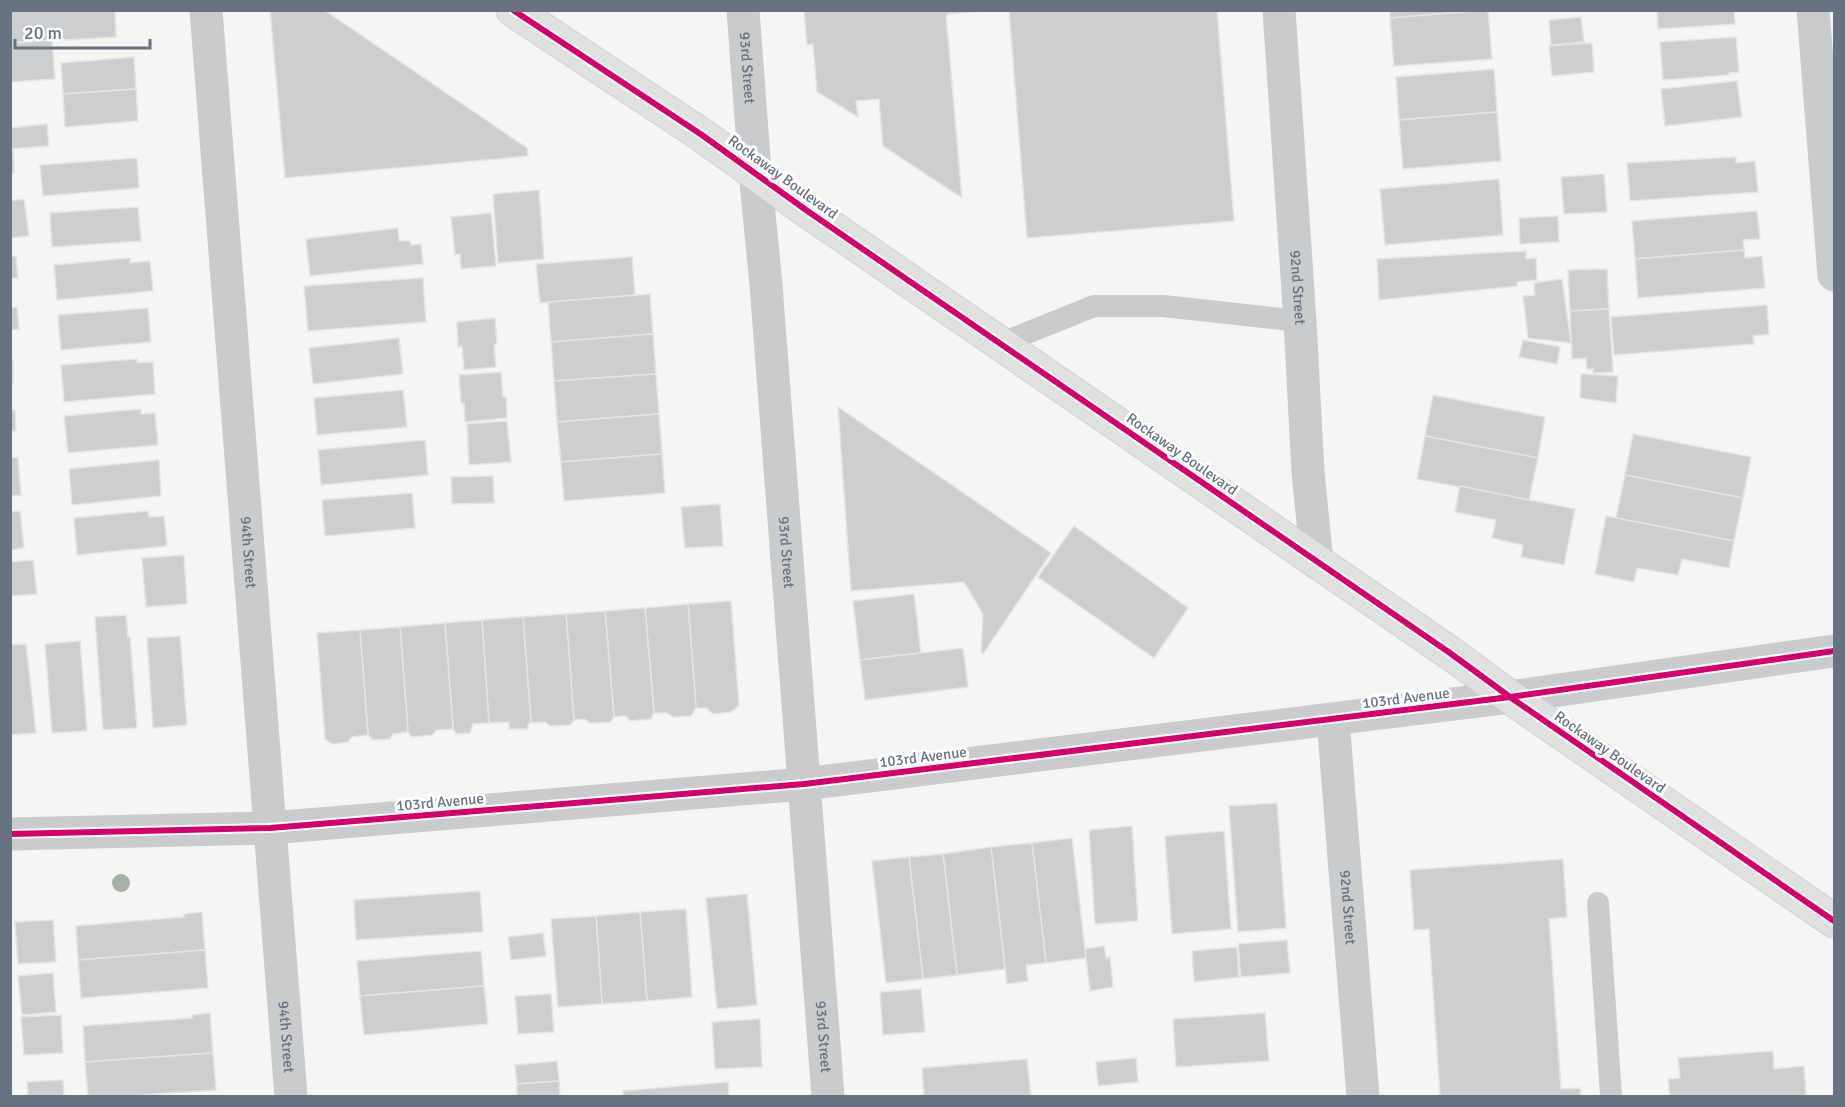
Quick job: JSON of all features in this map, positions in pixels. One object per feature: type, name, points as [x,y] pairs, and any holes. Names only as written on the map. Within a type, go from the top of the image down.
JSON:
[{"type":"main road","name":"Rockaway Boulevard","points":[[513,10],[702,135],[806,210],[1450,653],[1834,921]]},
{"type":"street","name":"94th Street","points":[[206,10],[291,1096]]},
{"type":"street","name":"93rd Street","points":[[743,10],[828,1096]]},
{"type":"street","name":"92nd Street","points":[[1278,10],[1300,321],[1308,472],[1317,563]]},
{"type":"street","points":[[1813,10],[1834,275]]},
{"type":"street","name":"103rd Avenue","points":[[10,834],[270,828],[804,784],[1510,697],[1834,651]]},
{"type":"street","name":"92nd Street","points":[[1333,719],[1363,1096]]},
{"type":"lane","points":[[1002,344],[1094,306],[1163,306],[1300,321]]},
{"type":"lane","points":[[1598,903],[1611,1096]]},
{"type":"building","points":[[10,10],[115,10],[116,37],[10,43]]},
{"type":"building","points":[[270,10],[324,10],[527,148],[528,156],[285,178]]},
{"type":"building","points":[[804,10],[950,10],[950,14],[946,15],[962,198],[883,146],[879,99],[856,101],[858,117],[817,92],[813,44],[807,45]]},
{"type":"building","points":[[950,10],[994,10],[950,14]]},
{"type":"building","points":[[1009,10],[1217,10],[1234,221],[1027,238]]},
{"type":"building","points":[[1390,10],[1483,10],[1390,18]]},
{"type":"building","points":[[1488,10],[1492,59],[1394,66],[1390,18]]},
{"type":"building","points":[[1657,10],[1734,10],[1735,24],[1658,29]]},
{"type":"building","points":[[1581,17],[1584,42],[1551,45],[1549,20]]},
{"type":"building","points":[[1736,37],[1739,72],[1729,73],[1729,75],[1663,80],[1660,42]]},
{"type":"building","points":[[52,40],[55,79],[10,82],[10,43]]},
{"type":"building","points":[[1592,43],[1594,72],[1552,76],[1549,46]]},
{"type":"building","points":[[134,57],[136,89],[63,94],[61,63]]},
{"type":"building","points":[[1494,69],[1497,112],[1399,120],[1396,77]]},
{"type":"building","points":[[1737,81],[1742,117],[1665,126],[1661,89]]},
{"type":"building","points":[[136,89],[138,121],[65,127],[63,94]]},
{"type":"building","points":[[1497,112],[1501,161],[1403,169],[1399,120]]},
{"type":"building","points":[[47,124],[49,146],[10,149],[10,128]]},
{"type":"building","points":[[10,150],[13,150],[14,173],[10,173]]},
{"type":"building","points":[[1736,157],[1736,163],[1755,161],[1758,192],[1630,201],[1627,163]]},
{"type":"building","points":[[137,158],[139,188],[43,196],[40,165]]},
{"type":"building","points":[[1604,174],[1607,212],[1564,214],[1561,177]]},
{"type":"building","points":[[1499,179],[1503,235],[1385,245],[1380,189]]},
{"type":"building","points":[[539,190],[544,259],[498,263],[493,194]]},
{"type":"building","points":[[24,199],[29,236],[10,238],[10,201]]},
{"type":"building","points":[[138,207],[141,241],[52,247],[50,213]]},
{"type":"building","points":[[1757,211],[1760,239],[1743,240],[1744,250],[1635,259],[1632,221]]},
{"type":"building","points":[[491,213],[496,266],[461,269],[460,254],[455,255],[451,217]]},
{"type":"building","points":[[1558,216],[1559,242],[1520,244],[1519,218]]},
{"type":"building","points":[[398,228],[399,241],[410,241],[411,245],[421,244],[423,264],[310,276],[306,239]]},
{"type":"building","points":[[1744,250],[1745,258],[1762,256],[1765,288],[1638,298],[1635,259]]},
{"type":"building","points":[[1526,251],[1526,259],[1536,258],[1537,280],[1517,282],[1518,286],[1379,300],[1377,259]]},
{"type":"building","points":[[16,256],[18,278],[10,278],[10,257]]},
{"type":"building","points":[[632,257],[635,295],[540,303],[536,264]]},
{"type":"building","points":[[130,258],[130,263],[150,261],[153,291],[57,300],[54,265]]},
{"type":"building","points":[[1607,269],[1609,309],[1570,311],[1568,270]]},
{"type":"building","points":[[423,278],[426,322],[308,331],[304,286]]},
{"type":"building","points":[[1562,279],[1571,343],[1528,338],[1523,296],[1535,295],[1534,283]]},
{"type":"building","points":[[650,294],[653,334],[551,342],[548,302]]},
{"type":"building","points":[[1767,305],[1769,334],[1753,336],[1754,344],[1614,355],[1611,317]]},
{"type":"building","points":[[17,307],[19,329],[10,330],[10,308]]},
{"type":"building","points":[[148,308],[151,342],[61,350],[58,315]]},
{"type":"building","points":[[1609,309],[1613,372],[1593,373],[1593,369],[1587,369],[1586,358],[1572,359],[1570,311]]},
{"type":"building","points":[[495,318],[496,367],[464,370],[462,346],[458,347],[457,322]]},
{"type":"building","points":[[653,334],[656,374],[554,381],[551,342]]},
{"type":"building","points":[[399,338],[403,374],[313,384],[309,348]]},
{"type":"building","points":[[1523,340],[1560,347],[1557,364],[1519,357]]},
{"type":"building","points":[[137,359],[137,363],[153,362],[155,394],[64,402],[61,365]]},
{"type":"building","points":[[10,360],[13,360],[13,384],[10,384]]},
{"type":"building","points":[[501,372],[507,418],[465,422],[459,375]]},
{"type":"building","points":[[656,374],[659,414],[557,422],[554,381]]},
{"type":"building","points":[[1581,374],[1618,376],[1616,403],[1580,398]]},
{"type":"building","points":[[403,390],[407,427],[317,435],[314,398]]},
{"type":"building","points":[[1433,395],[1545,417],[1538,458],[1425,436]]},
{"type":"building","points":[[838,407],[1051,553],[983,654],[981,652],[983,614],[964,582],[851,591]]},
{"type":"building","points":[[141,409],[141,414],[155,413],[158,445],[68,453],[64,416]]},
{"type":"building","points":[[10,410],[15,410],[16,431],[10,431]]},
{"type":"building","points":[[659,414],[662,454],[561,462],[557,422]]},
{"type":"building","points":[[507,421],[511,462],[469,465],[467,424]]},
{"type":"building","points":[[1633,434],[1751,457],[1743,498],[1625,475]]},
{"type":"building","points":[[1425,436],[1538,458],[1529,500],[1417,479]]},
{"type":"building","points":[[425,440],[428,475],[321,485],[318,450]]},
{"type":"building","points":[[662,454],[665,493],[564,501],[561,462]]},
{"type":"building","points":[[18,457],[21,495],[10,496],[10,458]]},
{"type":"building","points":[[159,460],[161,496],[72,505],[69,469]]},
{"type":"building","points":[[1625,475],[1743,498],[1734,541],[1616,518]]},
{"type":"building","points":[[493,476],[494,503],[452,504],[451,477]]},
{"type":"building","points":[[1460,486],[1575,509],[1564,565],[1521,557],[1523,545],[1492,538],[1496,520],[1455,512]]},
{"type":"building","points":[[412,493],[415,528],[325,536],[322,500]]},
{"type":"building","points":[[720,504],[723,546],[685,548],[681,507]]},
{"type":"building","points":[[20,511],[24,548],[10,550],[10,512]]},
{"type":"building","points":[[148,511],[149,517],[164,516],[167,546],[77,555],[74,518]]},
{"type":"building","points":[[1606,516],[1734,541],[1729,568],[1682,559],[1678,575],[1637,568],[1634,582],[1595,574]]},
{"type":"building","points":[[1074,526],[1188,608],[1154,658],[1038,577]]},
{"type":"building","points":[[184,555],[187,604],[146,607],[142,558]]},
{"type":"building","points":[[33,560],[37,594],[10,596],[10,562]]},
{"type":"building","points":[[914,594],[921,653],[860,660],[853,601]]},
{"type":"building","points":[[731,601],[739,705],[731,712],[713,714],[707,708],[696,708],[688,604]]},
{"type":"building","points":[[688,604],[696,708],[691,716],[673,717],[667,713],[654,713],[645,608]]},
{"type":"building","points":[[645,608],[654,713],[651,719],[630,721],[626,716],[614,717],[605,611]]},
{"type":"building","points":[[605,611],[614,717],[610,722],[590,723],[585,719],[574,720],[566,614]]},
{"type":"building","points":[[566,614],[574,720],[570,725],[550,726],[545,722],[531,723],[523,617]]},
{"type":"building","points":[[126,615],[128,637],[130,637],[137,728],[103,730],[95,617]]},
{"type":"building","points":[[523,617],[531,723],[528,724],[528,729],[509,729],[509,722],[489,723],[482,620]]},
{"type":"building","points":[[482,620],[489,723],[473,724],[470,733],[456,734],[453,729],[445,623]]},
{"type":"building","points":[[445,623],[453,729],[437,730],[432,735],[412,737],[408,732],[400,627]]},
{"type":"building","points":[[400,627],[408,732],[393,734],[390,739],[373,740],[368,735],[360,630]]},
{"type":"building","points":[[360,630],[368,735],[352,737],[348,742],[332,744],[325,739],[317,633]]},
{"type":"building","points":[[180,636],[187,725],[153,728],[147,638]]},
{"type":"building","points":[[80,641],[87,731],[52,733],[45,644]]},
{"type":"building","points":[[26,644],[36,733],[10,735],[10,645]]},
{"type":"building","points":[[963,648],[968,687],[865,700],[860,660]]},
{"type":"building","points":[[1277,803],[1286,928],[1238,932],[1229,806]]},
{"type":"building","points":[[1132,826],[1138,921],[1095,924],[1089,830]]},
{"type":"building","points":[[1224,831],[1231,929],[1172,934],[1165,836]]},
{"type":"building","points":[[1072,838],[1086,958],[1046,963],[1032,843]]},
{"type":"building","points":[[1032,843],[1046,963],[1026,965],[1028,981],[1007,984],[991,847]]},
{"type":"building","points":[[991,847],[1005,969],[957,975],[943,854]]},
{"type":"building","points":[[943,854],[957,975],[923,979],[909,857]]},
{"type":"building","points":[[909,857],[923,979],[886,983],[872,861]]},
{"type":"building","points":[[1563,859],[1567,917],[1549,919],[1561,1089],[1580,1088],[1581,1096],[1440,1096],[1429,929],[1414,930],[1410,870]]},
{"type":"building","points":[[480,891],[483,932],[356,940],[354,900]]},
{"type":"building","points":[[747,894],[757,1005],[717,1009],[706,898]]},
{"type":"building","points":[[686,909],[692,997],[647,1001],[640,912]]},
{"type":"building","points":[[202,912],[205,950],[78,960],[76,926],[184,917],[184,914]]},
{"type":"building","points":[[640,912],[647,1001],[602,1004],[596,916]]},
{"type":"building","points":[[596,916],[602,1004],[558,1007],[551,919]]},
{"type":"building","points":[[53,920],[56,962],[18,964],[15,922]]},
{"type":"building","points":[[543,933],[546,956],[511,960],[508,937]]},
{"type":"building","points":[[1287,940],[1290,973],[1241,977],[1238,944]]},
{"type":"building","points":[[1104,946],[1106,958],[1110,957],[1113,987],[1090,991],[1085,949]]},
{"type":"building","points":[[1237,947],[1239,977],[1194,982],[1192,951]]},
{"type":"building","points":[[205,950],[208,988],[81,998],[78,960]]},
{"type":"building","points":[[481,951],[484,986],[360,996],[357,961]]},
{"type":"building","points":[[53,973],[56,1012],[22,1015],[18,976]]},
{"type":"building","points":[[484,986],[488,1024],[364,1035],[360,996]]},
{"type":"building","points":[[921,989],[925,1032],[883,1035],[880,992]]},
{"type":"building","points":[[551,994],[554,1032],[518,1034],[515,996]]},
{"type":"building","points":[[210,1013],[213,1053],[85,1062],[83,1026],[193,1018],[192,1015]]},
{"type":"building","points":[[1265,1013],[1269,1061],[1176,1067],[1173,1019]]},
{"type":"building","points":[[61,1015],[63,1053],[24,1055],[21,1017]]},
{"type":"building","points":[[760,1019],[762,1067],[715,1069],[712,1022]]},
{"type":"building","points":[[1773,1051],[1774,1069],[1804,1066],[1806,1096],[1670,1096],[1668,1079],[1680,1078],[1678,1058]]},
{"type":"building","points":[[213,1053],[216,1090],[127,1096],[88,1096],[85,1062]]},
{"type":"building","points":[[1136,1058],[1138,1082],[1098,1086],[1096,1062]]},
{"type":"building","points":[[1027,1059],[1031,1096],[924,1096],[922,1068]]},
{"type":"building","points":[[557,1061],[559,1081],[517,1084],[515,1065]]},
{"type":"building","points":[[63,1080],[64,1096],[28,1096],[27,1082]]},
{"type":"building","points":[[559,1081],[560,1096],[517,1096],[517,1084]]},
{"type":"building","points":[[728,1082],[729,1096],[623,1096],[623,1091]]},
{"type":"cycle path","points":[[513,10],[702,135],[806,210],[1450,653],[1834,921]]},
{"type":"cycle path","points":[[10,834],[270,828],[804,784],[1510,697],[1834,651]]}]
